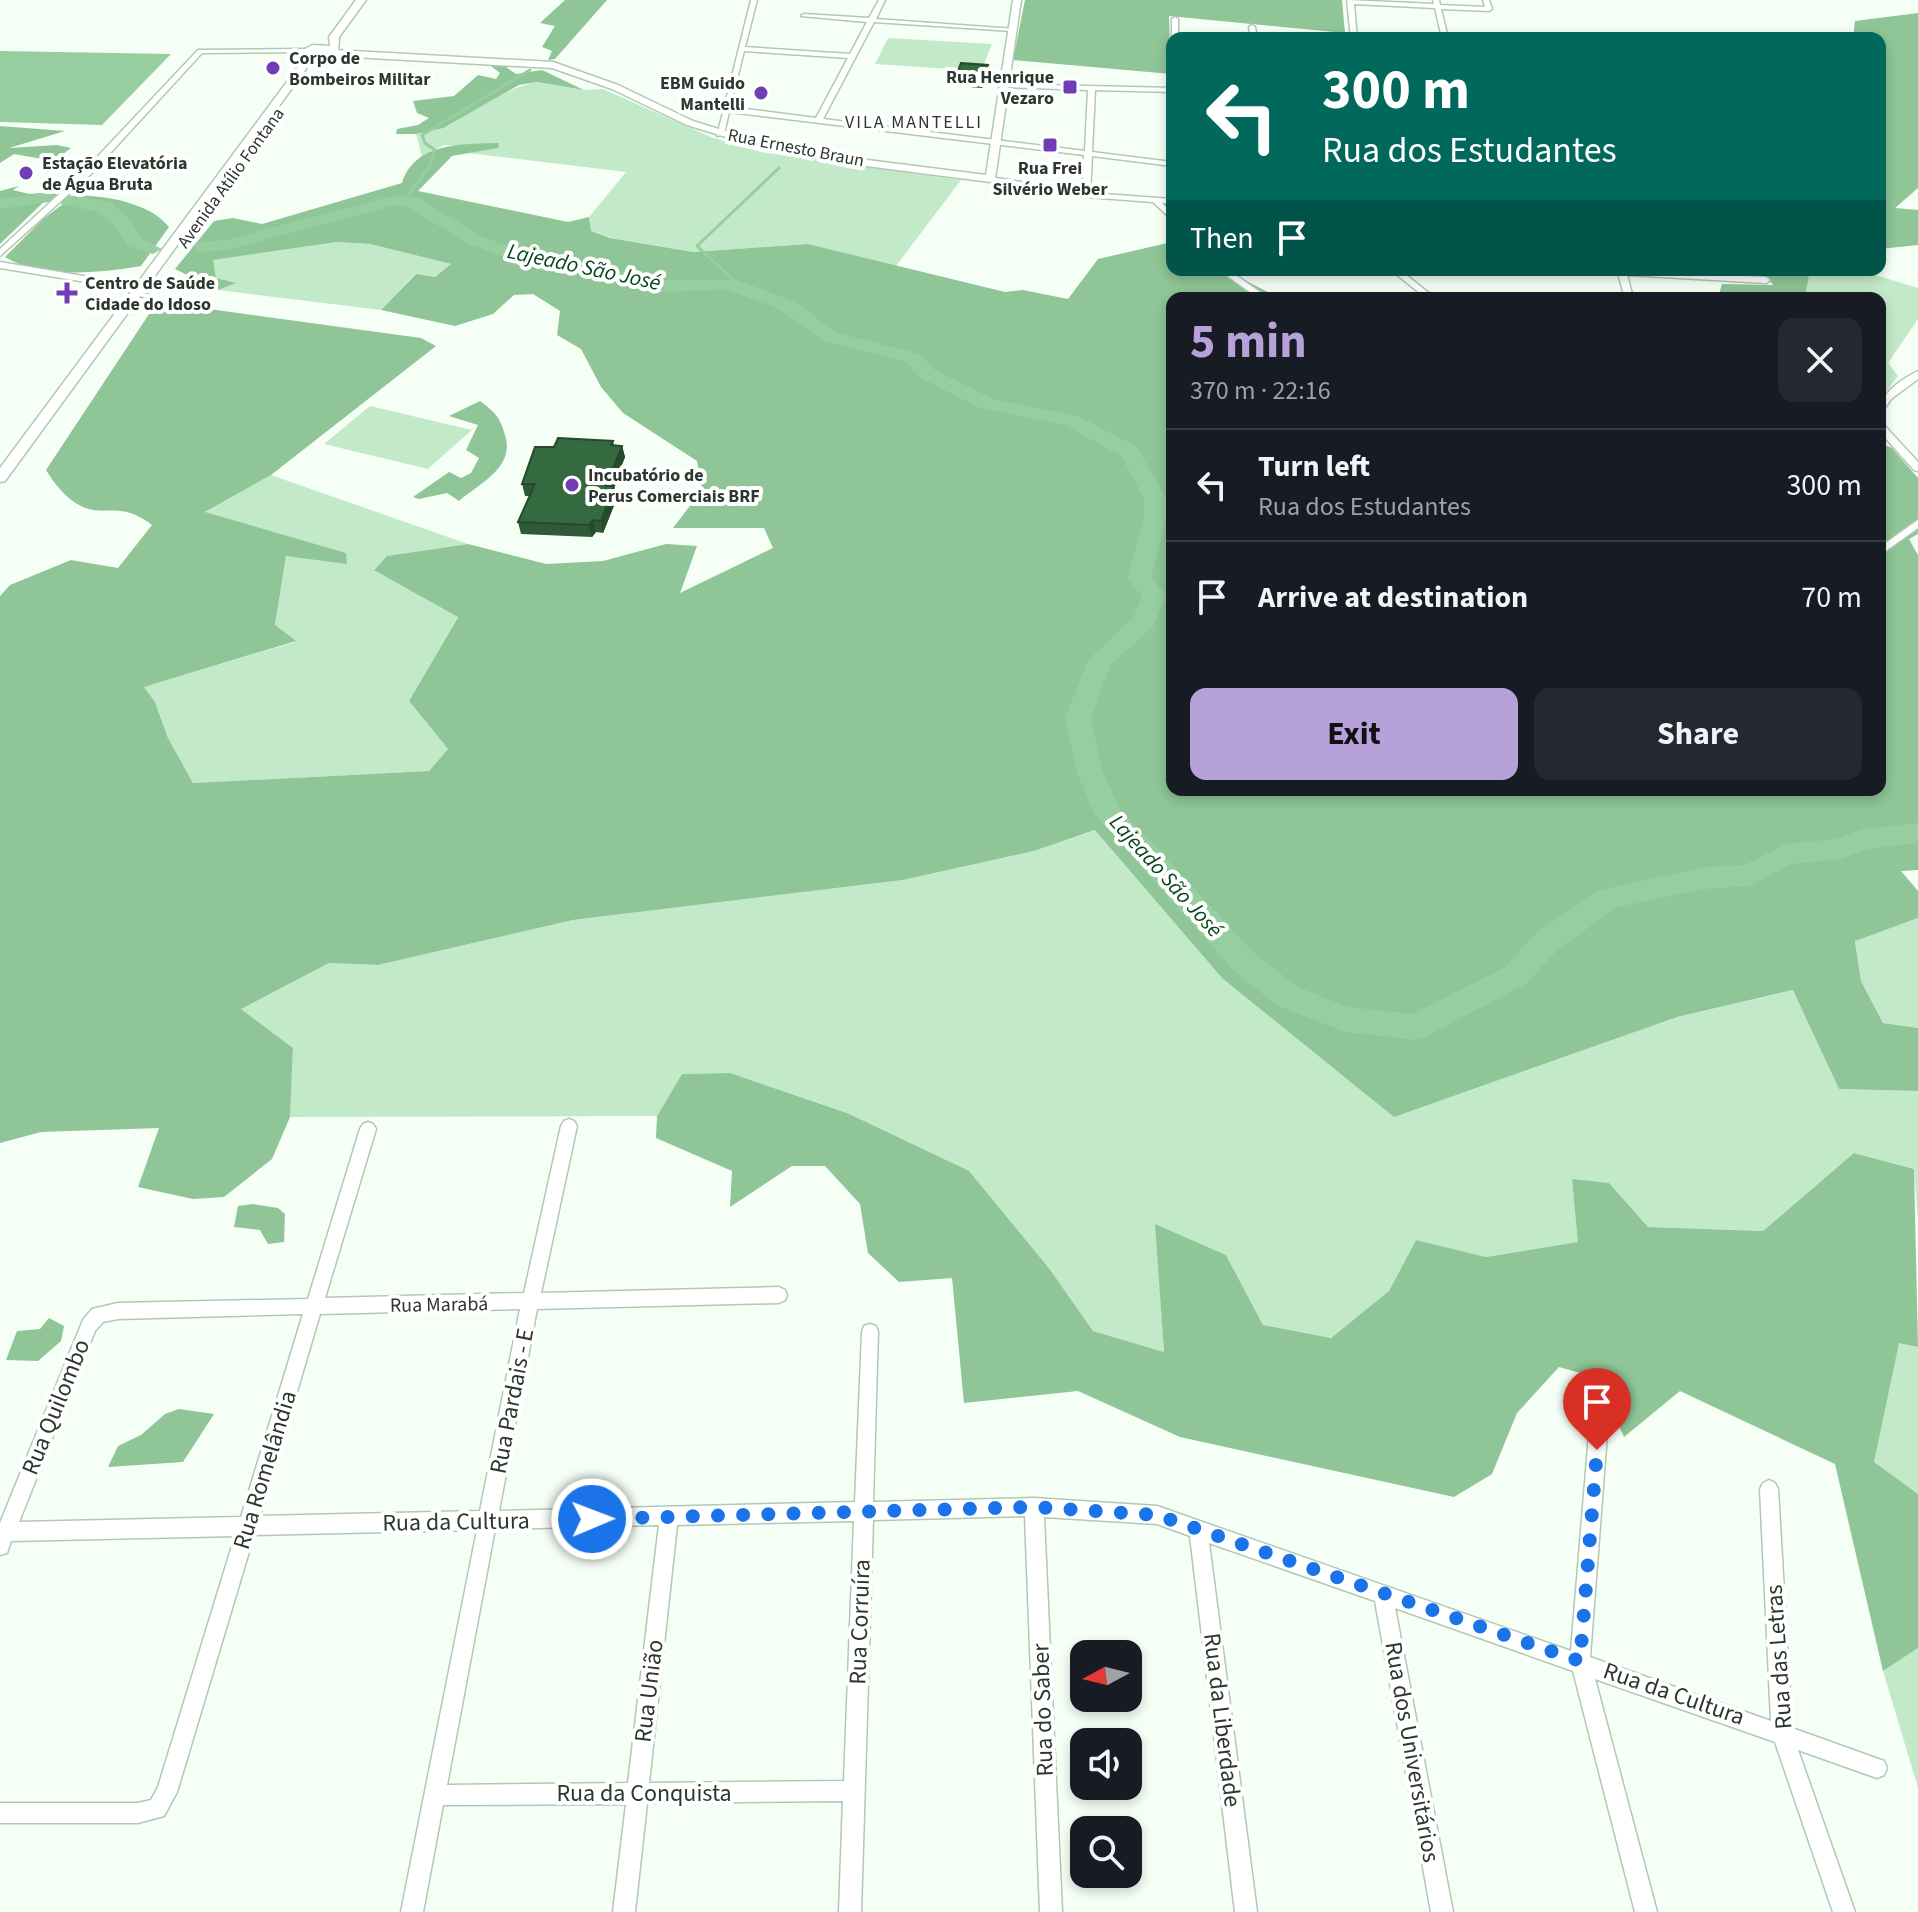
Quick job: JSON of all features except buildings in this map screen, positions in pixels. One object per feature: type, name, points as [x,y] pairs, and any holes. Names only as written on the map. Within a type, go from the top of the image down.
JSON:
[{"type":"main road","name":"Avenida Atílio Fontana","points":[[0,494],[353,0]]},
{"type":"main road","points":[[311,56],[323,59],[334,51],[334,37],[361,0]]},
{"type":"main road","name":"Avenida Atílio Fontana","points":[[0,478],[141,293]]},
{"type":"street","points":[[720,134],[754,0]]},
{"type":"street","points":[[819,120],[882,0]]},
{"type":"street","points":[[990,179],[1017,0]]},
{"type":"street","points":[[1353,32],[1350,1],[1437,3],[1489,9],[1486,0]]},
{"type":"street","points":[[1437,3],[1444,32]]},
{"type":"street","points":[[804,16],[1012,29]]},
{"type":"street","points":[[1175,19],[1175,32]]},
{"type":"street","points":[[1252,27],[1253,32]]},
{"type":"street","points":[[741,49],[853,56]]},
{"type":"street","points":[[0,253],[88,172],[200,51],[311,56]]},
{"type":"street","name":"Rua Ernesto Braun","points":[[334,51],[553,65],[720,134],[828,158],[1086,195],[1166,201]]},
{"type":"street","points":[[1004,85],[1166,90]]},
{"type":"street","points":[[1086,195],[1092,87]]},
{"type":"street","points":[[726,109],[1166,163]]},
{"type":"street","points":[[1156,201],[1166,212]]},
{"type":"street","points":[[0,265],[141,293]]},
{"type":"street","points":[[1232,276],[1255,292]]},
{"type":"street","points":[[1403,276],[1423,292]]},
{"type":"street","points":[[1702,276],[1766,280]]},
{"type":"street","points":[[1886,400],[1918,374]]},
{"type":"street","points":[[1886,433],[1918,468]]},
{"type":"street","points":[[1886,547],[1918,523]]},
{"type":"street","name":"Rua Pardais - E","points":[[412,1912],[530,1303],[569,1126]]},
{"type":"street","name":"Rua Romelândia","points":[[0,1813],[138,1813],[157,1809],[167,1792],[368,1129]]},
{"type":"street","name":"Rua Marabá","points":[[98,1315],[118,1311],[779,1295]]},
{"type":"street","name":"Rua Quilombo","points":[[2,1537],[89,1326],[98,1315]]},
{"type":"street","name":"Rua Corruíra","points":[[850,1912],[870,1332]]},
{"type":"street","points":[[1598,1434],[1580,1661],[1646,1912]]},
{"type":"street","name":"Rua das Letras","points":[[1769,1489],[1782,1733],[1844,1912]]},
{"type":"street","name":"Rua da Cultura","points":[[2,1537],[248,1527],[864,1514],[1034,1507],[1157,1515],[1580,1661],[1877,1768]]},
{"type":"street","name":"Rua do Saber","points":[[1034,1507],[1051,1912]]},
{"type":"street","name":"Rua União","points":[[624,1912],[669,1518]]},
{"type":"street","name":"Rua da Liberdade","points":[[1198,1529],[1246,1912]]},
{"type":"street","name":"Rua dos Universitários","points":[[1383,1593],[1442,1912]]},
{"type":"street","name":"Rua da Conquista","points":[[435,1795],[854,1791]]},
{"type":"shaded area","points":[[565,0],[607,0],[555,59],[548,60],[552,51],[542,47],[555,26],[540,23]]},
{"type":"shaded area","points":[[1025,0],[1342,0],[1345,32],[1169,16],[1166,74],[1013,60]]},
{"type":"shaded area","points":[[1918,13],[1918,188],[1895,208],[1918,210],[1918,245],[1886,248],[1886,32],[1854,32],[1855,21]]},
{"type":"shaded area","points":[[888,38],[992,44],[981,71],[875,64]]},
{"type":"shaded area","points":[[0,51],[171,54],[102,125],[0,122]]},
{"type":"shaded area","points":[[488,64],[503,65],[516,74],[542,70],[584,90],[537,82],[519,85],[443,128],[416,134],[396,134],[397,129],[418,125],[429,118],[417,113],[413,101],[454,96],[478,75],[496,79],[500,73]]},
{"type":"shaded area","points":[[537,82],[584,90],[603,89],[711,137],[761,152],[961,180],[896,266],[808,244],[693,252],[611,238],[591,231],[589,217],[626,172],[468,153],[498,148],[444,145],[422,157],[416,134],[433,129],[507,92]]},
{"type":"shaded area","points":[[0,126],[65,131],[9,148],[57,145],[71,148],[54,161],[14,154],[0,163]]},
{"type":"shaded area","points":[[499,143],[498,148],[452,156],[418,191],[568,222],[589,217],[591,231],[610,238],[693,252],[808,244],[1005,292],[1023,290],[1068,299],[1098,259],[1166,243],[1166,276],[1237,276],[1267,292],[1166,292],[1166,796],[1886,796],[1886,446],[1892,448],[1918,478],[1918,534],[1909,539],[1918,555],[1918,870],[1901,871],[1918,891],[1918,918],[1855,941],[1861,981],[1883,1023],[1918,1028],[1918,1091],[1839,1089],[1793,990],[1677,1017],[1394,1117],[1222,978],[1095,830],[1034,851],[903,880],[573,920],[378,965],[329,963],[241,1009],[293,1048],[290,1117],[272,1159],[224,1197],[193,1199],[138,1187],[159,1128],[41,1132],[0,1143],[0,596],[10,585],[71,560],[118,568],[152,525],[130,513],[98,511],[81,506],[65,495],[46,470],[153,308],[181,310],[187,306],[421,338],[436,346],[271,475],[205,512],[346,553],[347,564],[286,556],[275,625],[296,641],[144,687],[155,702],[168,738],[193,783],[429,771],[448,749],[409,701],[458,617],[374,570],[387,556],[468,544],[546,564],[603,561],[666,544],[697,546],[680,593],[773,548],[764,528],[673,528],[702,490],[697,461],[623,413],[601,387],[581,349],[557,335],[560,311],[533,294],[514,295],[493,314],[455,326],[381,310],[416,274],[435,277],[451,264],[370,244],[337,242],[213,260],[216,278],[236,283],[218,290],[175,269],[214,221],[233,218],[262,224],[402,183],[408,170],[429,153],[470,144]]},
{"type":"shaded area","points":[[19,186],[13,190],[29,194],[54,192],[0,244],[0,191]]},
{"type":"shaded area","points":[[75,195],[113,199],[139,206],[169,227],[141,266],[108,271],[53,271],[35,269],[5,257],[43,219]]},
{"type":"shaded area","points":[[337,242],[370,244],[451,264],[435,277],[415,274],[381,310],[218,290],[234,283],[216,278],[212,260]]},
{"type":"shaded area","points":[[1767,276],[1809,276],[1806,292],[1720,292],[1722,284],[1773,285]]},
{"type":"shaded area","points":[[1809,276],[1879,276],[1918,288],[1918,319],[1888,363],[1898,376],[1886,392],[1886,292],[1806,292]]},
{"type":"shaded area","points":[[480,401],[496,415],[503,429],[507,446],[501,465],[459,501],[447,493],[419,499],[413,497],[449,472],[461,478],[471,473],[479,458],[466,450],[478,425],[449,416]]},
{"type":"shaded area","points":[[370,406],[472,430],[428,469],[324,444]]},
{"type":"shaded area","points":[[271,475],[468,544],[388,556],[374,569],[458,616],[409,701],[448,749],[429,771],[193,783],[168,738],[155,702],[143,687],[295,642],[275,626],[286,556],[346,553],[204,513]]},
{"type":"shaded area","points":[[1096,830],[1222,978],[1677,1017],[1794,990],[1839,1089],[1918,1091],[1918,1222],[1914,1169],[1855,1153],[1763,1231],[1648,1227],[1609,1183],[1572,1180],[1579,1242],[1486,1257],[1416,1240],[1389,1291],[1331,1338],[1263,1325],[1226,1255],[1156,1225],[1164,1352],[1093,1331],[1051,1271],[847,1113],[730,1073],[682,1074],[657,1116],[290,1117],[293,1048],[241,1009],[329,963],[378,965],[573,920],[903,880],[1034,851]]},
{"type":"shaded area","points":[[1918,918],[1918,1028],[1883,1023],[1861,981],[1855,940]]},
{"type":"shaded area","points":[[730,1073],[847,1113],[969,1171],[1051,1271],[1093,1331],[1164,1352],[1155,1224],[1226,1255],[1263,1325],[1331,1338],[1389,1291],[1416,1240],[1486,1257],[1578,1242],[1572,1179],[1609,1183],[1648,1227],[1763,1231],[1854,1153],[1914,1169],[1918,1347],[1899,1343],[1874,1462],[1918,1494],[1918,1648],[1883,1671],[1835,1464],[1680,1391],[1624,1437],[1598,1378],[1559,1367],[1517,1413],[1492,1474],[1454,1497],[1180,1437],[1078,1391],[964,1403],[952,1278],[899,1282],[868,1253],[860,1204],[825,1166],[792,1166],[730,1207],[732,1171],[656,1138],[657,1116],[682,1074]]},
{"type":"shaded area","points":[[253,1204],[278,1208],[285,1214],[284,1242],[268,1244],[260,1230],[234,1227],[238,1206]]},
{"type":"shaded area","points":[[49,1318],[64,1326],[61,1341],[38,1361],[6,1360],[17,1331],[40,1329]]},
{"type":"shaded area","points":[[1899,1342],[1918,1347],[1918,1494],[1873,1463]]},
{"type":"shaded area","points":[[179,1409],[214,1414],[183,1462],[108,1467],[118,1446],[141,1435],[165,1414]]},
{"type":"shaded area","points":[[1918,1648],[1918,1788],[1883,1671]]},
{"type":"waterway","points":[[405,200],[431,164],[435,150],[425,143],[422,135],[530,70]]},
{"type":"waterway","points":[[743,289],[697,246],[779,168]]},
{"type":"waterway","name":"Lajeado São José","points":[[0,204],[50,197]]},
{"type":"waterway","name":"Lajeado São José","points":[[67,200],[105,206],[125,224],[134,242],[153,249]]},
{"type":"waterway","name":"Lajeado São José","points":[[201,247],[227,245],[396,200],[412,202],[475,240],[519,256],[574,264],[652,286],[730,284],[788,306],[830,337],[913,358],[926,373],[987,404],[1071,420],[1129,452],[1155,498],[1155,518],[1139,578],[1154,595],[1144,622],[1100,660],[1078,718],[1089,770],[1108,814],[1246,964],[1289,997],[1346,1019],[1416,1027],[1515,976],[1547,941],[1610,898],[1705,878],[1750,875],[1786,854],[1841,849],[1862,839],[1918,833]]},
{"type":"place","name":"Corpo de Bombeiros Militar","points":[[273,68]]},
{"type":"place","name":"Rua Henrique Vezaro","points":[[1070,87]]},
{"type":"place","name":"EBM Guido Mantelli","points":[[761,93]]},
{"type":"place","name":"Rua Frei Silvério Weber","points":[[1050,145]]},
{"type":"place","name":"Estação Elevatória de Água Bruta","points":[[26,173]]},
{"type":"place","name":"Centro de Saúde Cidade do Idoso","points":[[67,293]]},
{"type":"place","name":"Incubatório de Perus Comerciais BRF","points":[[572,485]]},
{"type":"district","name":"VILA MANTELLI","points":[[914,122]]},
{"type":"route","points":[[592,1519],[1034,1507],[1157,1515],[1580,1661],[1597,1450]]}]
